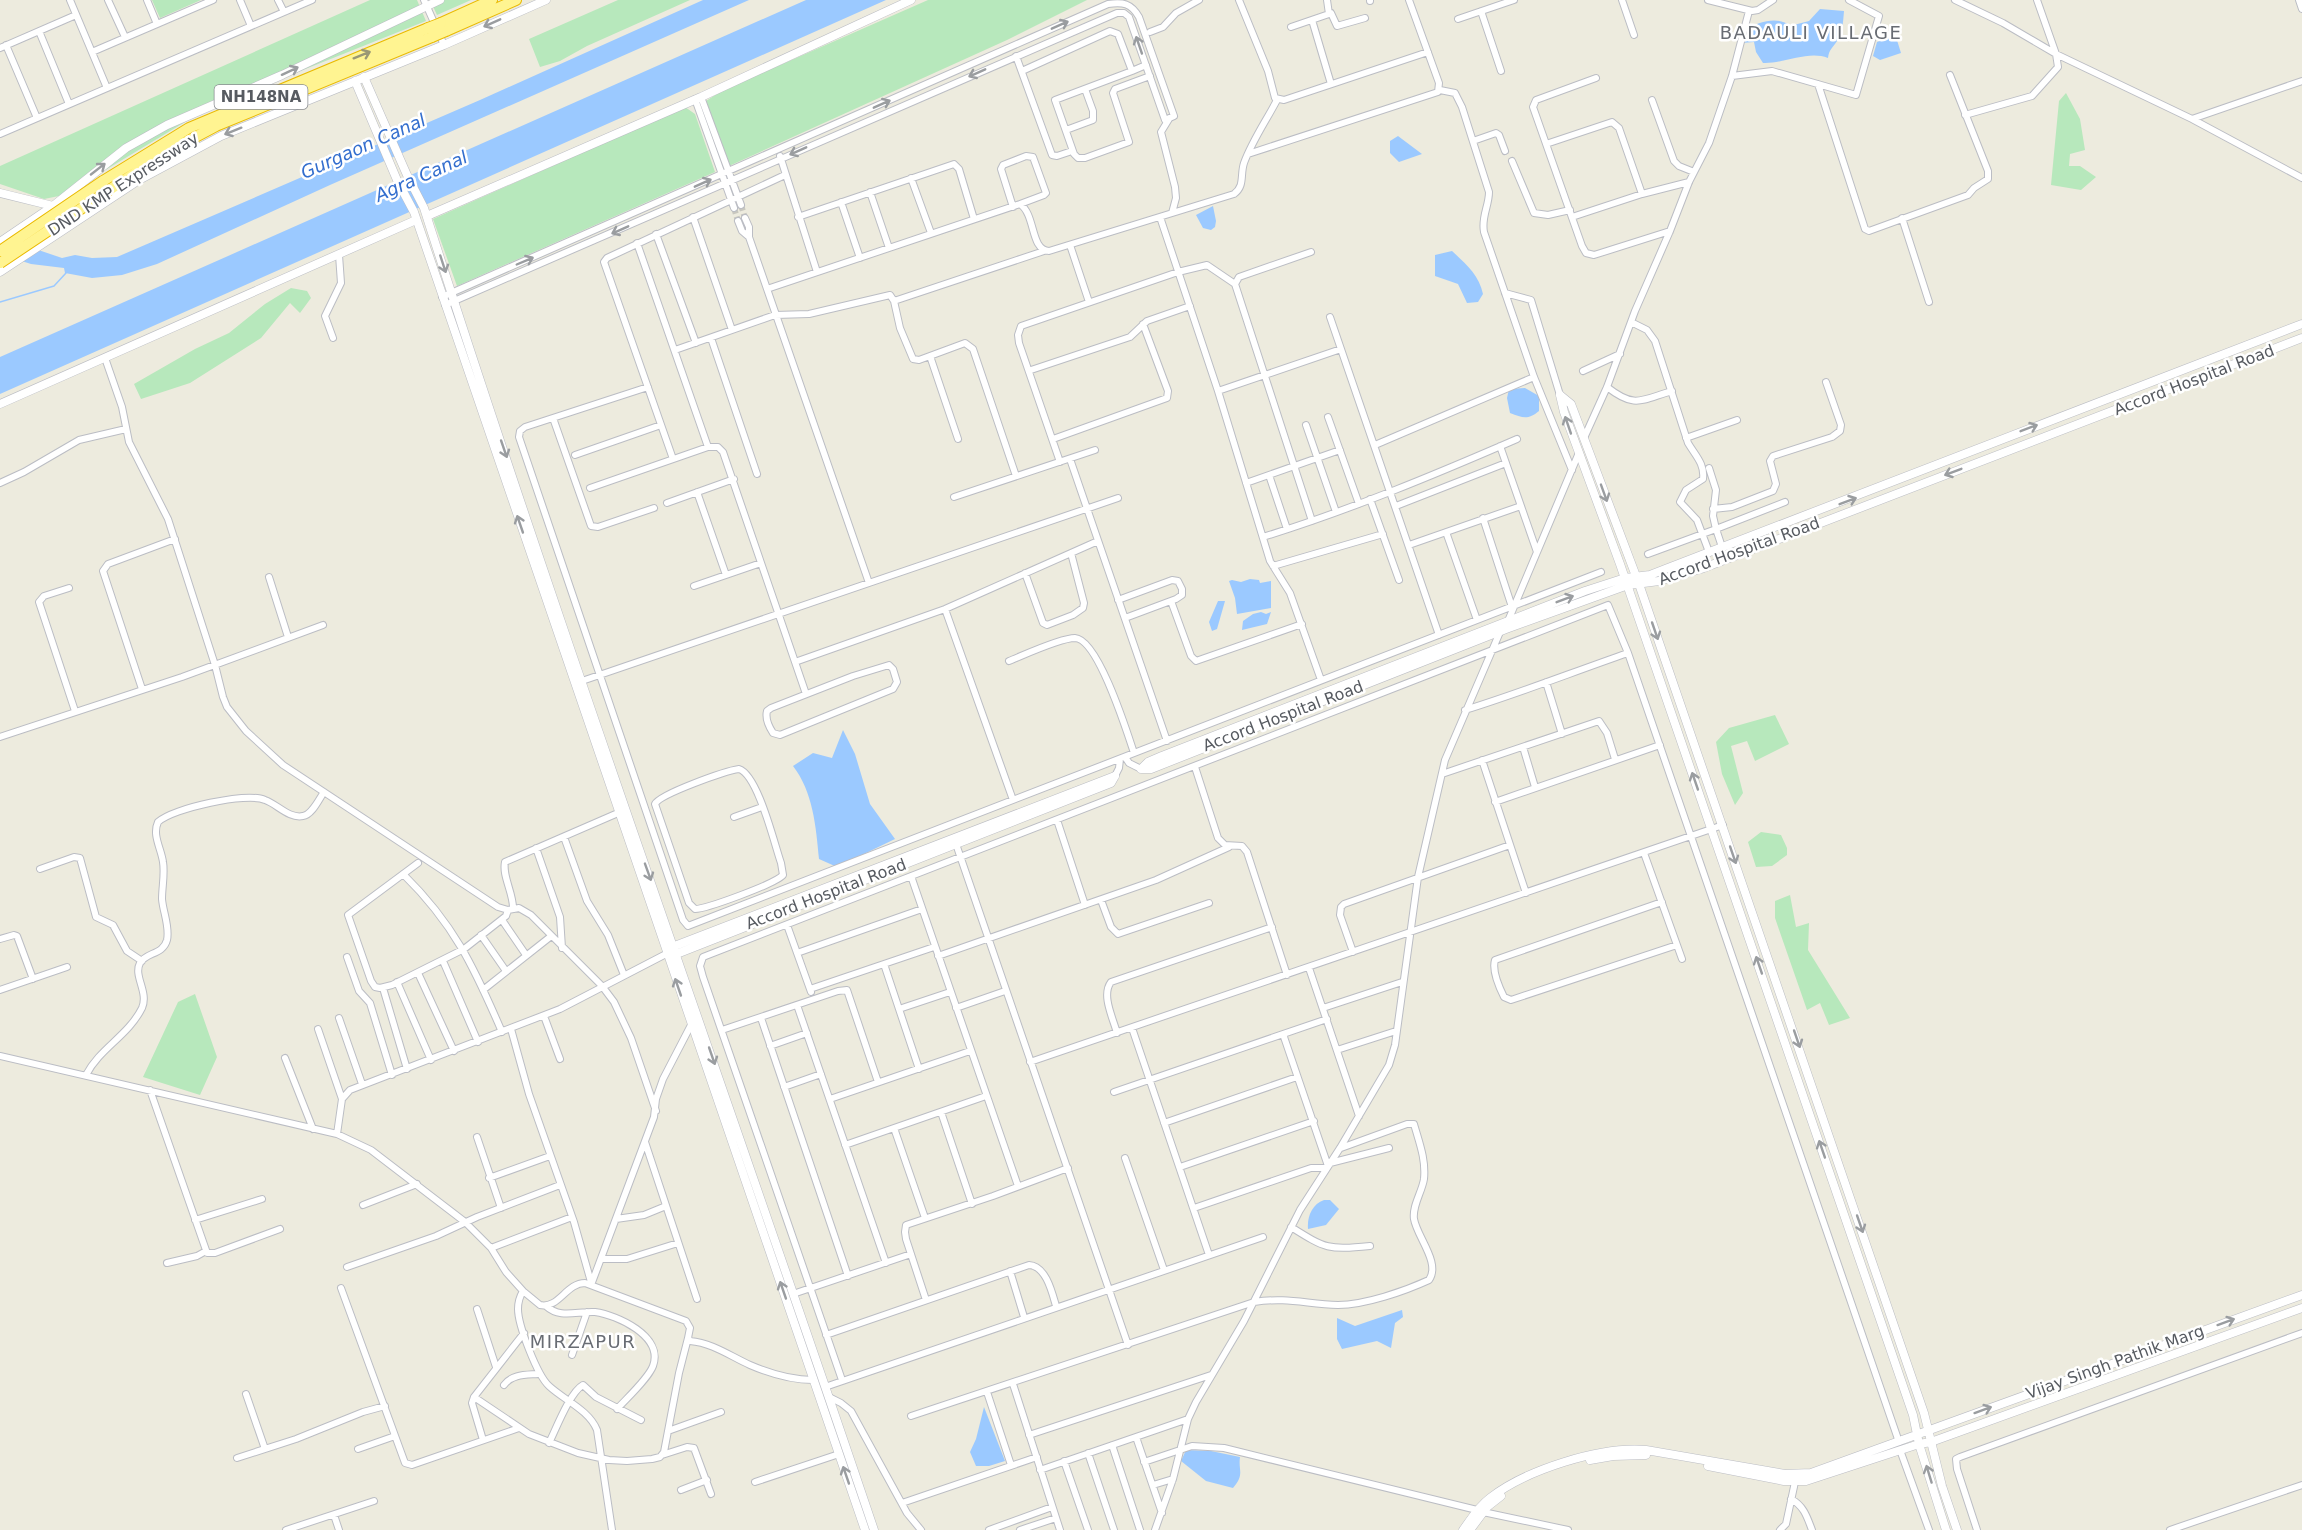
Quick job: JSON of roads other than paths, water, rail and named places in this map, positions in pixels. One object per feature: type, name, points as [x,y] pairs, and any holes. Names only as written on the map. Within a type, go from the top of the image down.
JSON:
[{"type":"highway","name":"DND KMP Expressway","points":[[444,27],[492,0]]},
{"type":"highway","name":"DND KMP Expressway","points":[[0,263],[189,128],[516,0]]},
{"type":"highway","name":"DND KMP Expressway","points":[[0,251],[106,186]]},
{"type":"street","points":[[70,0],[107,88]]},
{"type":"street","points":[[108,0],[125,38]]},
{"type":"street","points":[[147,0],[157,24]]},
{"type":"street","points":[[92,52],[213,0]]},
{"type":"street","points":[[240,0],[251,26]]},
{"type":"street","points":[[278,0],[284,12]]},
{"type":"street","points":[[0,134],[312,0]]},
{"type":"street","points":[[3,241],[53,206],[126,148],[167,125],[282,75],[425,3],[440,0]]},
{"type":"street","points":[[0,272],[139,180],[221,136],[444,45],[546,0]]},
{"type":"street","points":[[426,212],[698,98],[911,0]]},
{"type":"street","points":[[1150,32],[1163,27],[1176,13],[1199,0]]},
{"type":"street","points":[[1239,0],[1268,71],[1277,100]]},
{"type":"street","points":[[1327,0],[1337,26],[1365,18]]},
{"type":"street","points":[[1408,0],[1440,90]]},
{"type":"street","points":[[1488,0],[1491,8]]},
{"type":"street","points":[[1458,20],[1514,0]]},
{"type":"street","points":[[1622,0],[1634,35]]},
{"type":"street","points":[[1708,0],[1749,10],[1758,10],[1773,0]]},
{"type":"street","points":[[1732,76],[1772,71],[1857,94],[1879,16],[1849,0]]},
{"type":"street","points":[[1965,115],[2036,94],[2058,67],[2056,54],[2037,0]]},
{"type":"street","points":[[2299,0],[2302,9]]},
{"type":"street","points":[[1959,1],[2056,54],[2192,119],[2302,178]]},
{"type":"street","points":[[425,3],[444,45]]},
{"type":"street","points":[[1124,13],[1127,3]]},
{"type":"street","points":[[445,305],[453,297],[725,173],[1108,4],[1127,3],[1134,8],[1139,17],[1170,118],[1161,132],[1175,187],[1176,198],[1172,213]]},
{"type":"street","points":[[1584,438],[1621,354],[1631,322],[1689,182],[1708,143],[1732,76],[1749,10]]},
{"type":"street","points":[[1481,11],[1501,71]]},
{"type":"street","points":[[442,297],[453,297],[728,182],[1106,16],[1124,13],[1129,17],[1150,76],[1170,118]]},
{"type":"street","points":[[1291,27],[1331,13]]},
{"type":"street","points":[[37,118],[3,46],[76,15]]},
{"type":"street","points":[[1312,20],[1331,84]]},
{"type":"street","points":[[39,31],[69,104]]},
{"type":"street","points":[[1022,71],[1110,31],[1118,34],[1132,71]]},
{"type":"street","points":[[1065,34],[1071,48]]},
{"type":"street","points":[[1277,100],[1284,100],[1428,52]]},
{"type":"street","points":[[1016,56],[1052,155],[1057,156],[1072,151]]},
{"type":"street","points":[[1146,65],[1055,100],[1072,151],[1078,158],[1085,158],[1129,142],[1113,93],[1115,89],[1150,76]]},
{"type":"street","points":[[1818,84],[1865,229],[1869,231],[1968,195],[1988,179],[1988,171],[1950,75]]},
{"type":"street","points":[[364,77],[407,176],[426,212],[618,813],[865,1530]]},
{"type":"street","points":[[1596,78],[1534,102],[1533,110],[1582,246],[1590,255],[1670,231]]},
{"type":"street","points":[[355,81],[397,180],[415,216],[578,683],[675,950],[874,1530]]},
{"type":"street","points":[[2192,119],[2302,81]]},
{"type":"street","points":[[1065,130],[1094,120],[1085,89]]},
{"type":"street","points":[[1248,154],[1435,94],[1440,90],[1455,93],[1459,99],[1489,192],[1483,213],[1484,232],[1534,376],[1572,470]]},
{"type":"street","points":[[698,98],[737,207]]},
{"type":"street","points":[[894,301],[1045,251],[1234,194],[1239,190],[1248,154],[1277,100]]},
{"type":"street","points":[[1652,100],[1674,161],[1679,166],[1694,172]]},
{"type":"street","points":[[1546,144],[1612,122],[1619,128],[1642,194]]},
{"type":"street","points":[[1473,141],[1496,133],[1505,151]]},
{"type":"street","points":[[778,150],[817,272]]},
{"type":"street","points":[[767,289],[1013,207],[1044,195],[1046,193],[1033,157],[1026,156],[1018,159],[1003,165],[1001,169],[1013,207]]},
{"type":"street","points":[[1512,161],[1534,213],[1548,215],[1571,213],[1689,182]]},
{"type":"street","points":[[798,217],[950,164],[958,166],[974,219]]},
{"type":"street","points":[[673,459],[604,265],[607,258],[637,243],[785,175]]},
{"type":"street","points":[[911,178],[931,233]]},
{"type":"street","points":[[83,181],[99,205]]},
{"type":"street","points":[[870,192],[889,248]]},
{"type":"street","points":[[0,193],[53,206]]},
{"type":"street","points":[[841,202],[861,258]]},
{"type":"street","points":[[1020,204],[1028,212],[1039,247],[1045,251]]},
{"type":"street","points":[[0,404],[339,255],[415,216]]},
{"type":"street","points":[[693,217],[732,330]]},
{"type":"street","points":[[1160,217],[1273,566],[1290,593],[1321,680]]},
{"type":"street","points":[[745,218],[775,315],[869,583]]},
{"type":"street","points":[[1902,218],[1929,302]]},
{"type":"street","points":[[738,221],[742,231],[749,237]]},
{"type":"street","points":[[656,234],[696,344]]},
{"type":"street","points":[[637,243],[708,447]]},
{"type":"street","points":[[1070,245],[1089,302]]},
{"type":"street","points":[[1235,284],[1239,277],[1311,252]]},
{"type":"street","points":[[333,338],[325,316],[340,283],[339,255]]},
{"type":"street","points":[[1060,462],[1020,343],[1018,329],[1089,302],[1178,272],[1207,265],[1235,284],[1312,521]]},
{"type":"street","points":[[1505,294],[1531,300],[1578,455],[1626,582],[1913,1415],[1919,1444],[1946,1530]]},
{"type":"street","points":[[675,350],[775,315],[809,314],[890,295],[894,301],[900,328],[915,361],[965,343],[973,349],[1016,476]]},
{"type":"street","points":[[1030,370],[1130,337],[1143,324],[1152,319],[1190,306]]},
{"type":"street","points":[[1330,317],[1439,635]]},
{"type":"street","points":[[1631,322],[1647,330],[1655,341],[1686,438],[1699,459],[1704,476],[1700,483],[1686,490],[1680,502],[1697,520],[1709,552]]},
{"type":"street","points":[[1053,439],[1167,398],[1168,391],[1143,324]]},
{"type":"street","points":[[1122,758],[1141,770],[1148,762],[1162,756],[1585,591],[1637,580],[1850,500],[1977,448],[2302,324]]},
{"type":"street","points":[[711,338],[757,474]]},
{"type":"street","name":"Accord Hospital Road","points":[[1637,580],[1674,578],[1701,569],[2302,338]]},
{"type":"street","points":[[1218,391],[1341,349]]},
{"type":"street","points":[[1583,371],[1621,354]]},
{"type":"street","points":[[930,356],[958,439]]},
{"type":"street","points":[[105,358],[122,407],[129,442],[156,494],[175,539],[227,707],[246,730],[282,765],[498,907],[525,910],[602,986],[614,1002],[624,1019],[656,1111]]},
{"type":"street","points":[[1375,445],[1534,376]]},
{"type":"street","points":[[1713,509],[1732,507],[1773,490],[1776,484],[1770,461],[1773,456],[1832,437],[1840,431],[1841,425],[1826,382]]},
{"type":"street","points":[[648,387],[522,429],[519,437],[686,925],[692,926],[1601,572]]},
{"type":"street","points":[[1607,387],[1621,398],[1632,401],[1672,391]]},
{"type":"street","points":[[1560,395],[1571,404],[1584,438],[1637,580],[1723,825],[1928,1430],[1942,1486],[1957,1530]]},
{"type":"street","points":[[1328,417],[1359,504]]},
{"type":"street","points":[[553,418],[591,526],[609,524],[654,508]]},
{"type":"street","points":[[1686,438],[1737,420]]},
{"type":"street","points":[[575,455],[661,425]]},
{"type":"street","points":[[1306,426],[1336,512]]},
{"type":"street","points":[[0,483],[24,472],[79,440],[126,429]]},
{"type":"street","points":[[1263,537],[1391,492],[1516,438]]},
{"type":"street","points":[[1500,446],[1537,553]]},
{"type":"street","points":[[590,488],[708,447],[718,447],[723,452],[734,479],[806,694]]},
{"type":"street","points":[[954,497],[1095,450]]},
{"type":"street","points":[[1246,483],[1340,450]]},
{"type":"street","points":[[1508,621],[1578,455]]},
{"type":"street","points":[[1070,459],[1167,741]]},
{"type":"street","points":[[1396,506],[1506,463]]},
{"type":"street","points":[[1709,468],[1717,495],[1713,509],[1722,547]]},
{"type":"street","points":[[1269,475],[1287,529]]},
{"type":"street","points":[[667,503],[734,479]]},
{"type":"street","points":[[697,492],[726,575]]},
{"type":"street","points":[[578,683],[1118,498]]},
{"type":"street","points":[[1370,499],[1399,580]]},
{"type":"street","points":[[1648,554],[1785,502]]},
{"type":"street","points":[[1409,545],[1521,506]]},
{"type":"street","points":[[1483,518],[1513,606]]},
{"type":"street","points":[[1446,532],[1477,620]]},
{"type":"street","points":[[1273,566],[1301,560],[1383,534]]},
{"type":"street","points":[[142,689],[103,571],[108,564],[175,539]]},
{"type":"street","points":[[795,662],[945,609],[1098,541]]},
{"type":"street","points":[[1025,573],[1043,623],[1047,625],[1073,615],[1083,608],[1084,603],[1071,553]]},
{"type":"street","points":[[694,586],[761,562]]},
{"type":"street","points":[[269,577],[288,637]]},
{"type":"street","points":[[1119,600],[1175,580],[1180,585],[1182,595],[1125,618]]},
{"type":"street","name":"Accord Hospital Road","points":[[1141,770],[1151,769],[1626,582]]},
{"type":"street","points":[[69,588],[44,597],[39,602],[75,711]]},
{"type":"street","points":[[1171,601],[1191,656],[1196,661],[1302,624]]},
{"type":"street","points":[[842,1380],[700,961],[707,955],[1608,605],[1628,653],[1660,745],[1929,1530]]},
{"type":"street","points":[[945,609],[1013,800]]},
{"type":"street","points":[[0,737],[215,666],[323,625]]},
{"type":"street","points":[[1155,1530],[1173,1479],[1188,1419],[1254,1302],[1291,1227],[1359,1116],[1393,1055],[1418,877],[1445,760],[1500,632]]},
{"type":"street","points":[[1009,661],[1071,639],[1084,641],[1090,646],[1107,681],[1134,753]]},
{"type":"street","points":[[1465,710],[1526,691],[1628,653]]},
{"type":"street","points":[[889,665],[893,669],[897,682],[893,689],[787,732],[777,735],[773,733],[768,723],[767,711],[806,694],[889,665]]},
{"type":"street","points":[[1546,682],[1562,734]]},
{"type":"street","points":[[1442,774],[1599,721],[1604,727],[1615,759]]},
{"type":"street","points":[[1495,802],[1660,745]]},
{"type":"street","points":[[1523,747],[1535,787]]},
{"type":"street","points":[[342,1099],[350,1090],[362,1084],[392,1075],[578,1002],[602,986],[675,950],[1115,776],[1122,758]]},
{"type":"street","points":[[1482,760],[1526,893]]},
{"type":"street","points":[[1195,767],[1216,833],[1222,843],[1228,847]]},
{"type":"street","points":[[739,769],[745,771],[752,779],[783,872],[778,880],[695,909],[689,903],[672,852],[655,804],[659,798],[739,769]]},
{"type":"street","name":"Accord Hospital Road","points":[[675,950],[1111,783],[1115,776]]},
{"type":"street","points":[[86,1075],[93,1062],[129,1028],[142,1008],[144,996],[138,969],[142,961],[161,950],[167,937],[162,900],[163,860],[156,833],[156,827],[161,819],[191,807],[253,798],[266,800],[292,815],[303,816],[308,814],[324,792]]},
{"type":"street","points":[[734,817],[762,807]]},
{"type":"street","points":[[418,863],[348,915],[372,985],[377,988],[383,988],[443,961],[464,949],[502,920],[511,909],[513,897],[504,864],[508,860],[618,813]]},
{"type":"street","points":[[1057,820],[1085,905]]},
{"type":"street","points":[[1030,1062],[1723,825]]},
{"type":"street","points":[[564,837],[587,901],[608,935],[624,975]]},
{"type":"street","points":[[956,844],[1128,1345]]},
{"type":"street","points":[[1353,952],[1340,915],[1341,907],[1347,902],[1510,845]]},
{"type":"street","points":[[938,956],[1169,876],[1192,862],[1228,847],[1242,846],[1247,852],[1287,975]]},
{"type":"street","points":[[536,848],[560,917],[562,948]]},
{"type":"street","points":[[662,855],[672,852]]},
{"type":"street","points":[[1644,853],[1682,959]]},
{"type":"street","points":[[40,869],[74,857],[80,858],[96,917],[113,925],[127,951],[142,961]]},
{"type":"street","points":[[403,874],[436,909],[464,949],[502,1032]]},
{"type":"street","points":[[910,876],[1018,1186]]},
{"type":"street","points":[[1101,900],[1111,927],[1118,934],[1209,903]]},
{"type":"street","points":[[1662,902],[1495,960],[1493,965],[1500,987],[1504,997],[1511,1000],[1677,945]]},
{"type":"street","points":[[797,953],[921,909]]},
{"type":"street","points":[[502,920],[526,955]]},
{"type":"street","points":[[787,925],[814,999]]},
{"type":"street","points":[[1117,1033],[1107,998],[1107,990],[1111,982],[1272,927]]},
{"type":"street","points":[[481,935],[506,971]]},
{"type":"street","points":[[0,939],[17,936],[33,979]]},
{"type":"street","points":[[483,990],[550,937]]},
{"type":"street","points":[[810,989],[934,947]]},
{"type":"street","points":[[346,957],[359,991],[370,1003],[392,1075]]},
{"type":"street","points":[[443,961],[478,1042]]},
{"type":"street","points":[[884,964],[919,1069]]},
{"type":"street","points":[[0,990],[67,967]]},
{"type":"street","points":[[1309,968],[1359,1116]]},
{"type":"street","points":[[418,973],[454,1051]]},
{"type":"street","points":[[397,982],[431,1060]]},
{"type":"street","points":[[1323,1008],[1402,982]]},
{"type":"street","points":[[383,988],[407,1069]]},
{"type":"street","points":[[722,1030],[847,990],[878,1082]]},
{"type":"street","points":[[956,1008],[1005,991]]},
{"type":"street","points":[[899,1009],[950,992]]},
{"type":"street","points":[[797,1005],[886,1263]]},
{"type":"street","points":[[544,1016],[560,1059]]},
{"type":"street","points":[[761,1017],[848,1276]]},
{"type":"street","points":[[339,1018],[362,1084]]},
{"type":"street","points":[[1114,1092],[1327,1020]]},
{"type":"street","points":[[591,1284],[656,1111],[657,1094],[691,1025]]},
{"type":"street","points":[[1131,1028],[1209,1255]]},
{"type":"street","points":[[318,1029],[342,1099],[336,1134]]},
{"type":"street","points":[[511,1029],[529,1094],[572,1217],[591,1284]]},
{"type":"street","points":[[1337,1050],[1395,1031]]},
{"type":"street","points":[[770,1046],[807,1033]]},
{"type":"street","points":[[1283,1034],[1328,1166]]},
{"type":"street","points":[[830,1099],[970,1051]]},
{"type":"street","points":[[0,1056],[336,1134],[365,1146],[465,1222],[491,1248],[506,1272],[540,1305],[546,1306],[557,1301],[575,1284],[591,1284],[687,1321],[690,1328],[662,1455]]},
{"type":"street","points":[[285,1058],[313,1129]]},
{"type":"street","points":[[784,1087],[821,1074]]},
{"type":"street","points":[[1164,1123],[1297,1077]]},
{"type":"street","points":[[150,1090],[206,1251],[209,1254],[215,1253],[280,1230]]},
{"type":"street","points":[[845,1145],[986,1096]]},
{"type":"street","points":[[940,1112],[972,1204]]},
{"type":"street","points":[[1180,1167],[1314,1121]]},
{"type":"street","points":[[911,1416],[1013,1384],[1254,1302],[1281,1299],[1331,1304],[1358,1303],[1413,1286],[1431,1277],[1432,1265],[1414,1217],[1425,1170],[1423,1153],[1414,1124],[1340,1148]]},
{"type":"street","points":[[894,1128],[925,1218]]},
{"type":"street","points":[[477,1137],[501,1208]]},
{"type":"street","points":[[645,1141],[697,1299]]},
{"type":"street","points":[[1194,1208],[1311,1168],[1328,1166],[1389,1148]]},
{"type":"street","points":[[489,1178],[550,1156]]},
{"type":"street","points":[[1125,1158],[1164,1270]]},
{"type":"street","points":[[926,1300],[905,1227],[910,1223],[972,1204],[1068,1168]]},
{"type":"street","points":[[363,1204],[417,1184]]},
{"type":"street","points":[[347,1267],[436,1236],[465,1222],[560,1185]]},
{"type":"street","points":[[195,1220],[262,1198]]},
{"type":"street","points":[[616,1219],[644,1215],[666,1206]]},
{"type":"street","points":[[491,1248],[572,1217]]},
{"type":"street","points":[[1291,1227],[1322,1246],[1339,1249],[1370,1246]]},
{"type":"street","points":[[825,1387],[1263,1237]]},
{"type":"street","points":[[601,1259],[627,1259],[678,1243]]},
{"type":"street","points":[[167,1263],[193,1257],[206,1251]]},
{"type":"street","points":[[794,1294],[911,1254]]},
{"type":"street","points":[[826,1335],[1029,1265],[1042,1271],[1056,1306]]},
{"type":"street","points":[[1010,1271],[1024,1317]]},
{"type":"street","points":[[341,1288],[403,1457],[408,1465],[519,1428]]},
{"type":"street","points":[[523,1290],[518,1310],[538,1374],[549,1387],[595,1425],[603,1459],[612,1530]]},
{"type":"street","name":"Vijay Singh Pathik Marg","points":[[1900,1446],[1917,1434],[2302,1295]]},
{"type":"street","points":[[546,1306],[551,1311],[562,1314],[600,1313],[638,1329],[646,1337],[654,1358],[652,1368],[617,1409]]},
{"type":"street","name":"Vijay Singh Pathik Marg","points":[[1900,1446],[1931,1442],[2302,1308]]},
{"type":"street","points":[[477,1310],[496,1367]]},
{"type":"street","points":[[572,1355],[587,1312]]},
{"type":"street","points":[[483,1440],[472,1403],[474,1397],[524,1333]]},
{"type":"street","points":[[1977,1530],[1957,1469],[1956,1460],[1960,1457],[2302,1333]]},
{"type":"street","points":[[688,1338],[690,1341],[707,1343],[750,1365],[778,1376],[813,1380]]},
{"type":"street","points":[[504,1385],[514,1377],[538,1374]]},
{"type":"street","points":[[1029,1435],[1212,1375]]},
{"type":"street","points":[[1013,1384],[1060,1530]]},
{"type":"street","points":[[549,1443],[569,1402],[584,1385],[596,1397],[641,1420]]},
{"type":"street","points":[[987,1392],[1011,1465]]},
{"type":"street","points":[[246,1394],[265,1449]]},
{"type":"street","points":[[474,1397],[519,1428],[549,1443],[603,1459],[646,1460],[693,1447],[711,1494]]},
{"type":"street","points":[[828,1397],[841,1402],[851,1411],[902,1503],[921,1530]]},
{"type":"street","points":[[237,1458],[385,1406]]},
{"type":"street","points":[[668,1431],[721,1412]]},
{"type":"street","points":[[1040,1470],[1188,1419]]},
{"type":"street","points":[[358,1449],[396,1437]]},
{"type":"street","points":[[1136,1437],[1162,1514]]},
{"type":"street","points":[[1112,1445],[1140,1530]]},
{"type":"street","points":[[1144,1462],[1182,1448],[1206,1445],[1568,1530]]},
{"type":"street","points":[[1470,1530],[1480,1511],[1504,1494],[1577,1464],[1613,1456],[1639,1454],[1660,1457],[1795,1482],[1819,1478],[1900,1446]]},
{"type":"street","points":[[1463,1530],[1495,1494],[1520,1481],[1578,1458],[1616,1449],[1646,1450],[1798,1475],[1900,1446]]},
{"type":"street","points":[[1088,1453],[1114,1530]]},
{"type":"street","points":[[755,1482],[839,1454]]},
{"type":"street","points":[[902,1503],[1037,1457]]},
{"type":"street","points":[[1064,1461],[1088,1530]]},
{"type":"street","points":[[1153,1485],[1173,1479]]},
{"type":"street","points":[[681,1490],[707,1480]]},
{"type":"street","points":[[1780,1530],[1786,1524],[1795,1482]]},
{"type":"street","points":[[2170,1530],[2302,1485]]},
{"type":"street","points":[[1791,1499],[1800,1503],[1812,1530]]},
{"type":"street","points":[[286,1530],[374,1501]]},
{"type":"street","points":[[989,1530],[1052,1507]]},
{"type":"street","points":[[334,1515],[339,1530]]},
{"type":"street","points":[[1020,1530],[1056,1518]]},
{"type":"water","points":[[703,0],[749,0],[157,264],[122,275],[92,278],[65,273],[64,268],[31,264],[0,254],[0,237],[62,258],[75,255],[92,258],[117,257],[480,100]]},
{"type":"water","name":"Agra Canal","points":[[806,0],[886,0],[0,394],[0,357]]},
{"type":"water","points":[[1820,9],[1844,11],[1840,34],[1828,58],[1804,56],[1763,63],[1756,52],[1754,42],[1741,43],[1748,29],[1757,24],[1775,20],[1790,26],[1809,21]]},
{"type":"water","points":[[1894,36],[1901,53],[1880,60],[1873,56],[1877,42]]},
{"type":"water","points":[[1398,136],[1422,154],[1399,162],[1390,153],[1390,141]]},
{"type":"water","points":[[1213,206],[1215,227],[1211,230],[1203,228],[1196,215]]},
{"type":"water","points":[[1452,251],[1471,270],[1478,281],[1483,294],[1478,302],[1467,303],[1458,284],[1435,276],[1435,255]]},
{"type":"water","points":[[1525,388],[1539,396],[1539,411],[1532,416],[1525,417],[1510,413],[1507,398],[1509,389]]},
{"type":"water","points":[[1250,579],[1259,580],[1260,583],[1271,581],[1271,608],[1237,614],[1235,598],[1229,581],[1241,582]]},
{"type":"water","points":[[1218,601],[1225,601],[1217,629],[1212,631],[1209,622]]},
{"type":"water","points":[[1261,612],[1266,614],[1271,612],[1267,624],[1242,630],[1243,621]]},
{"type":"water","points":[[843,730],[855,754],[870,804],[895,839],[837,867],[819,859],[815,822],[809,798],[793,766],[813,753],[832,758]]},
{"type":"water","points":[[1324,1200],[1330,1200],[1339,1209],[1326,1225],[1308,1229],[1311,1212]]},
{"type":"water","points":[[1402,1310],[1403,1317],[1395,1323],[1391,1348],[1377,1341],[1342,1349],[1337,1339],[1337,1318],[1355,1326]]},
{"type":"water","points":[[984,1407],[1005,1461],[989,1466],[976,1466],[970,1452],[976,1439]]},
{"type":"water","points":[[1186,1450],[1211,1451],[1240,1457],[1240,1476],[1237,1483],[1233,1488],[1206,1481],[1181,1461]]},
{"type":"waterway","points":[[0,302],[54,286],[66,273]]},
{"type":"tunnel","points":[[741,205],[745,218]]},
{"type":"tunnel","points":[[734,208],[738,221]]},
{"type":"district","name":"BADAULI VILLAGE","points":[[1811,32]]},
{"type":"district","name":"MIRZAPUR","points":[[583,1341]]},
{"type":"water label","name":"Gurgaon Canal","points":[[363,146]]}]
